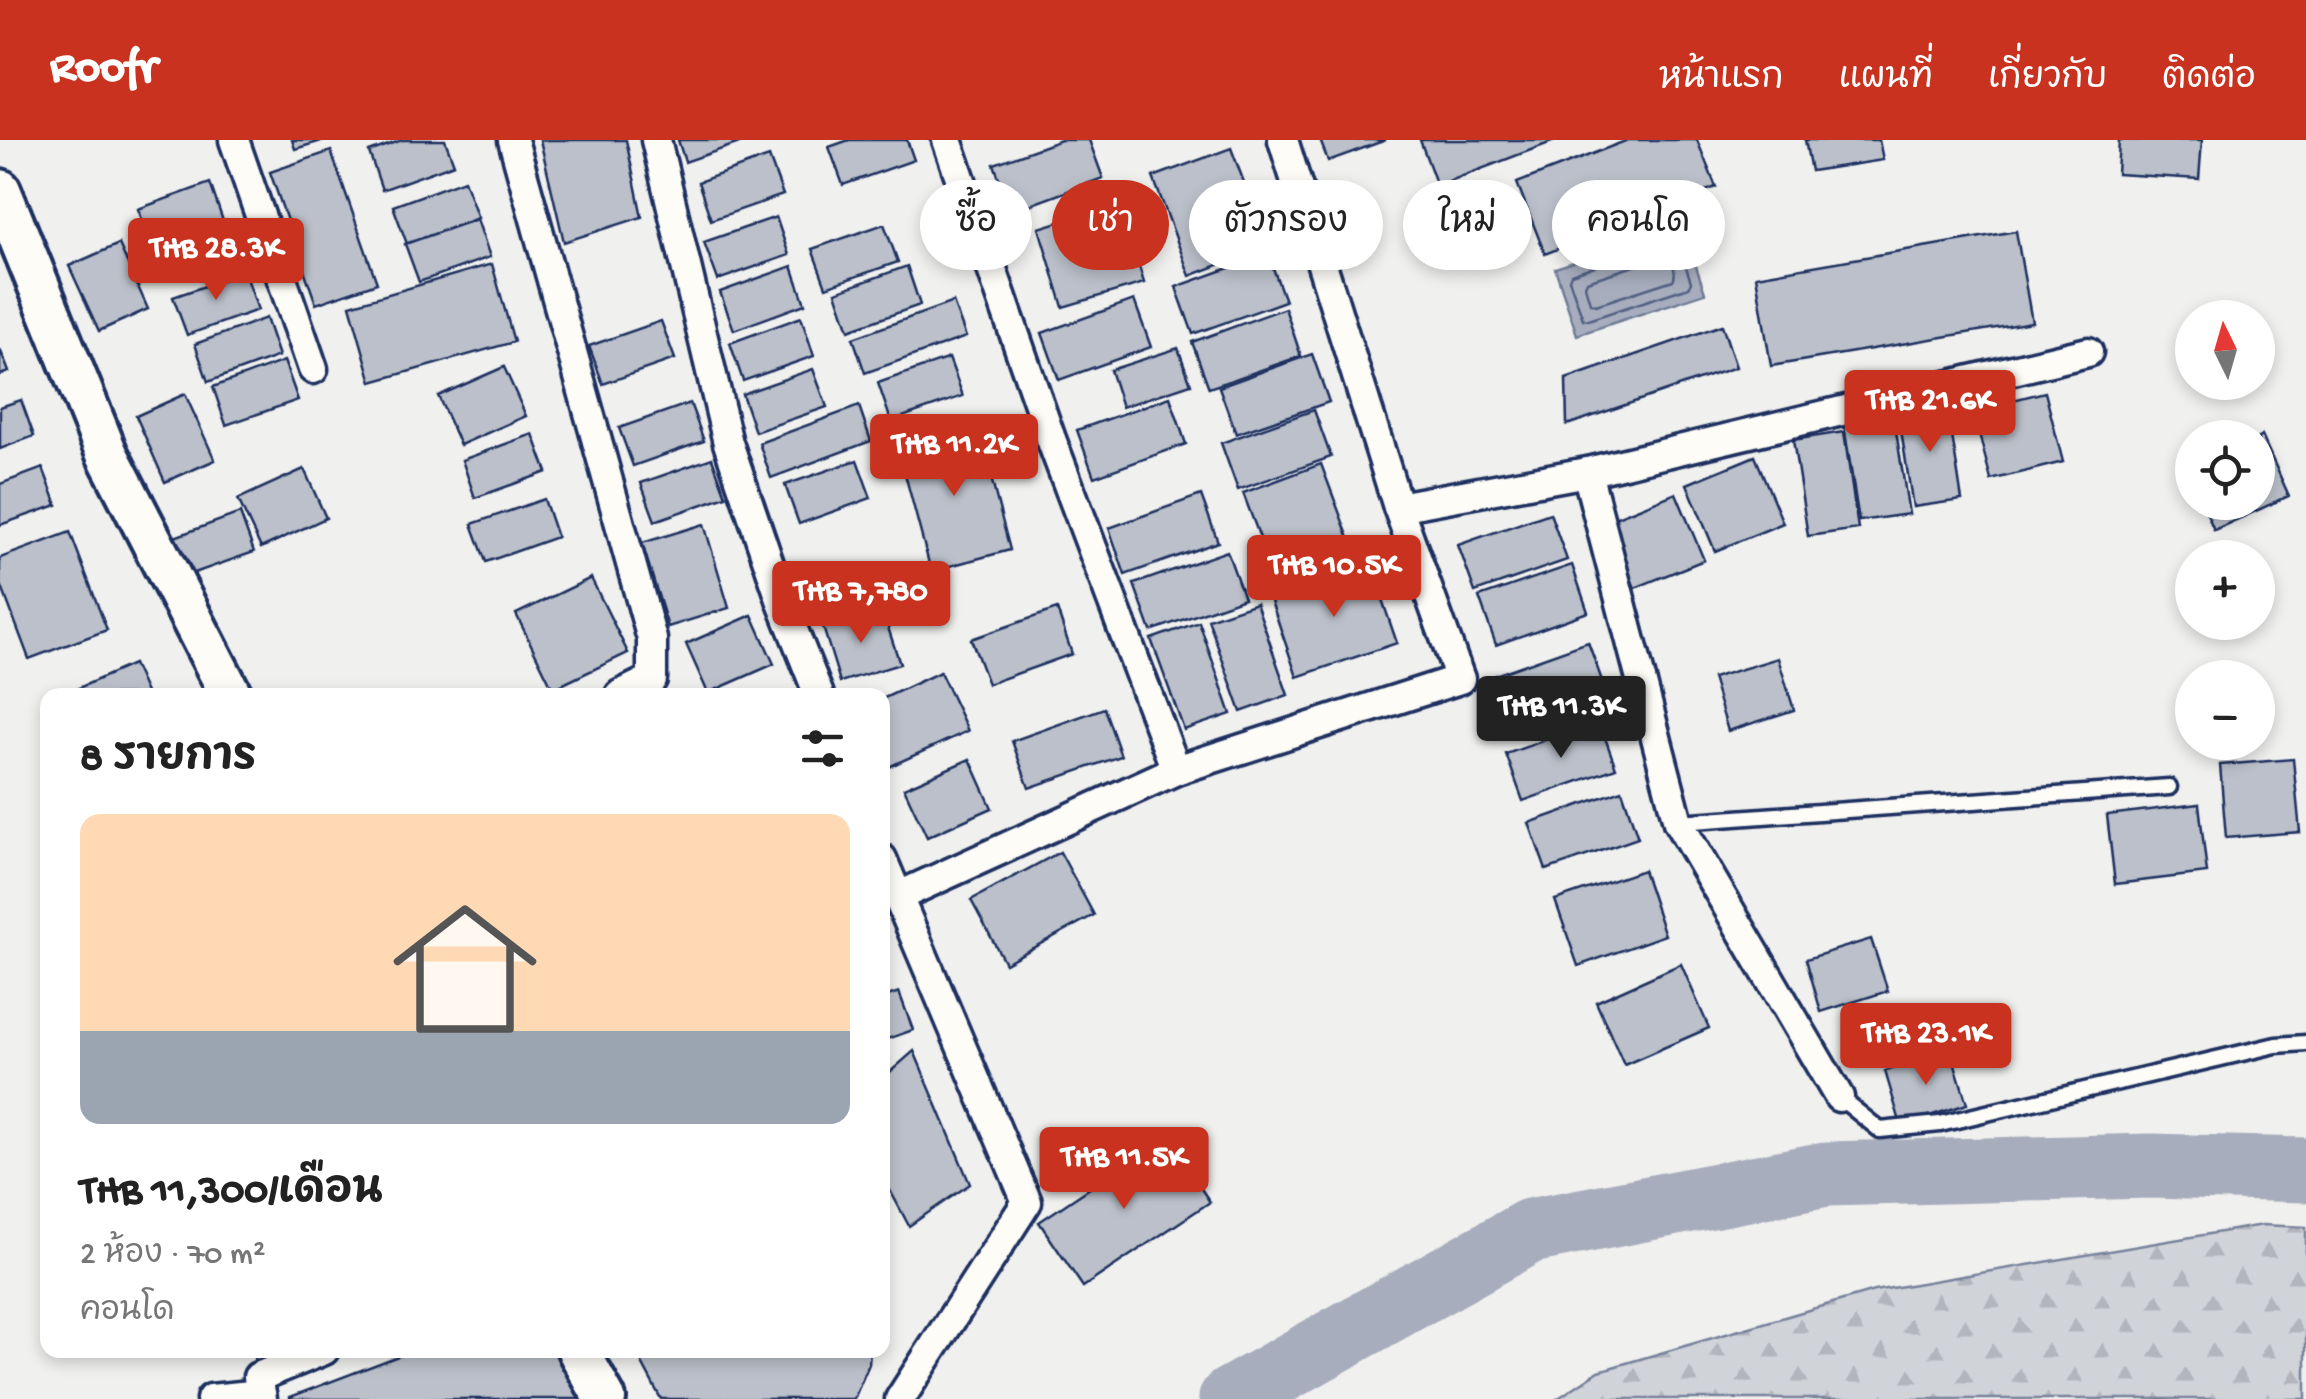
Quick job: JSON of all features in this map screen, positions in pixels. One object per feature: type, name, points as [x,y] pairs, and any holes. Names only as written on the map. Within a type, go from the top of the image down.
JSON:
[{"type":"street","points":[[234,140],[313,369]]},
{"type":"street","points":[[513,140],[652,639],[652,679],[634,688]]},
{"type":"street","points":[[656,140],[728,444],[815,688]]},
{"type":"street","points":[[947,140],[1051,439],[1176,770]]},
{"type":"street","points":[[897,896],[1176,770],[1460,680],[1398,508],[1282,140]]},
{"type":"street","points":[[0,190],[107,454],[227,688]]},
{"type":"street","points":[[1398,508],[1587,472],[2088,352]]},
{"type":"street","points":[[1587,472],[1678,822],[1839,1097]]},
{"type":"street","points":[[890,878],[1027,1202],[900,1399]]},
{"type":"street","points":[[212,1399],[262,1397],[258,1377],[304,1358]]},
{"type":"street","points":[[582,1358],[605,1399]]},
{"type":"lane","points":[[1678,822],[2169,787]]},
{"type":"lane","points":[[1839,1097],[1880,1130],[1940,1124],[2276,1045],[2306,1042]]},
{"type":"green space","points":[[2262,1225],[2306,1227],[2306,1399],[1557,1399],[1599,1371],[1874,1291]]},
{"type":"water","points":[[1556,270],[1697,270],[1705,293],[1577,335]]},
{"type":"building","points":[[292,140],[325,140],[295,149]]},
{"type":"building","points":[[402,140],[445,140],[454,164],[382,190],[369,152]]},
{"type":"building","points":[[540,140],[626,140],[642,217],[564,242]]},
{"type":"building","points":[[678,140],[748,140],[685,162]]},
{"type":"building","points":[[849,140],[907,140],[914,160],[843,185],[829,147]]},
{"type":"building","points":[[1061,140],[1089,140],[1103,178],[1052,180],[1052,197],[1032,204],[1032,180],[1000,180],[994,164]]},
{"type":"building","points":[[1320,140],[1386,140],[1328,161]]},
{"type":"building","points":[[1420,140],[1557,140],[1453,180],[1435,180]]},
{"type":"building","points":[[1628,140],[1697,140],[1713,180],[1552,180],[1552,251],[1545,254],[1532,221],[1532,180],[1525,180]]},
{"type":"building","points":[[1805,140],[1879,140],[1883,160],[1811,171]]},
{"type":"building","points":[[2119,140],[2202,140],[2199,179],[2117,174]]},
{"type":"building","points":[[1231,148],[1243,180],[1189,180],[1189,270],[1206,270],[1190,276],[1169,220],[1169,180],[1153,177]]},
{"type":"building","points":[[331,151],[377,283],[316,304],[270,172]]},
{"type":"building","points":[[769,157],[783,195],[711,220],[698,182]]},
{"type":"building","points":[[464,180],[478,218],[407,244],[393,206]]},
{"type":"building","points":[[210,183],[223,221],[152,246],[138,209]]},
{"type":"building","points":[[776,217],[789,255],[718,280],[704,242]]},
{"type":"building","points":[[477,219],[490,257],[419,282],[405,244]]},
{"type":"building","points":[[884,224],[898,262],[826,287],[812,249]]},
{"type":"building","points":[[1052,224],[1052,270],[1140,270],[1144,283],[1063,307],[1039,228]]},
{"type":"building","points":[[2016,231],[2032,322],[1771,366],[1756,276]]},
{"type":"building","points":[[119,244],[148,309],[99,331],[69,266]]},
{"type":"building","points":[[492,264],[514,342],[372,382],[350,305]]},
{"type":"building","points":[[792,266],[805,304],[734,330],[720,292]]},
{"type":"building","points":[[907,266],[920,305],[849,330],[836,292]]},
{"type":"building","points":[[1223,270],[1274,270],[1285,301],[1193,334],[1176,287]]},
{"type":"building","points":[[245,272],[258,310],[187,335],[173,297]]},
{"type":"building","points":[[1134,300],[1151,347],[1059,380],[1042,333]]},
{"type":"building","points":[[953,302],[966,337],[865,373],[853,338]]},
{"type":"building","points":[[1285,308],[1301,356],[1209,388],[1192,342]]},
{"type":"building","points":[[801,317],[814,356],[743,381],[730,343]]},
{"type":"building","points":[[266,318],[279,356],[208,382],[195,344]]},
{"type":"building","points":[[661,321],[675,359],[603,384],[589,346]]},
{"type":"building","points":[[1722,325],[1736,367],[1567,425],[1566,379]]},
{"type":"building","points":[[1178,348],[1191,384],[1122,407],[1110,370]]},
{"type":"building","points":[[0,349],[9,372],[0,375]]},
{"type":"building","points":[[1312,354],[1329,402],[1236,434],[1219,387]]},
{"type":"building","points":[[949,358],[963,396],[891,421],[878,383]]},
{"type":"building","points":[[284,361],[298,400],[226,425],[213,387]]},
{"type":"building","points":[[504,367],[526,416],[460,445],[438,396]]},
{"type":"building","points":[[813,369],[827,407],[755,432],[742,394]]},
{"type":"building","points":[[2045,392],[2063,462],[1991,480],[1973,410]]},
{"type":"building","points":[[185,394],[215,460],[165,482],[136,416]]},
{"type":"building","points":[[1170,397],[1186,444],[1094,477],[1077,430]]},
{"type":"building","points":[[21,400],[34,436],[0,449],[0,407]]},
{"type":"building","points":[[690,403],[704,441],[633,466],[619,428]]},
{"type":"building","points":[[1947,403],[1962,500],[1913,507],[1898,411]]},
{"type":"building","points":[[859,406],[871,441],[771,478],[759,443]]},
{"type":"building","points":[[1314,410],[1331,457],[1238,490],[1221,443]]},
{"type":"building","points":[[1894,418],[1909,514],[1859,521],[1844,425]]},
{"type":"building","points":[[978,428],[1010,550],[931,571],[898,448]]},
{"type":"building","points":[[1844,432],[1858,529],[1808,536],[1793,440]]},
{"type":"building","points":[[533,434],[547,472],[475,498],[462,460]]},
{"type":"building","points":[[1755,456],[1783,523],[1715,551],[1687,484]]},
{"type":"building","points":[[712,458],[726,496],[655,521],[641,483]]},
{"type":"building","points":[[857,460],[871,498],[799,524],[785,485]]},
{"type":"building","points":[[1321,464],[1358,562],[1280,591],[1243,493]]},
{"type":"building","points":[[2275,465],[2289,496],[2275,502]]},
{"type":"building","points":[[43,468],[57,505],[0,525],[0,484]]},
{"type":"building","points":[[304,469],[326,518],[261,548],[238,499]]},
{"type":"building","points":[[1676,493],[1704,560],[1635,588],[1607,521]]},
{"type":"building","points":[[1201,495],[1218,542],[1125,575],[1109,528]]},
{"type":"building","points":[[544,499],[557,537],[486,562],[472,524]]},
{"type":"building","points":[[240,513],[254,552],[183,577],[169,539]]},
{"type":"building","points":[[1550,513],[1567,560],[1475,592],[1458,545]]},
{"type":"building","points":[[2210,520],[2236,520],[2214,530]]},
{"type":"building","points":[[704,524],[729,608],[668,627],[642,543]]},
{"type":"building","points":[[70,532],[107,630],[29,659],[0,582],[0,558]]},
{"type":"building","points":[[1227,551],[1244,598],[1151,631],[1134,584]]},
{"type":"building","points":[[1370,564],[1397,643],[1297,677],[1270,598]]},
{"type":"building","points":[[1572,565],[1588,612],[1496,645],[1479,597]]},
{"type":"building","points":[[591,578],[628,653],[553,688],[516,614]]},
{"type":"building","points":[[1256,603],[1288,695],[1241,712],[1208,619]]},
{"type":"building","points":[[882,609],[900,664],[840,682],[823,627]]},
{"type":"building","points":[[1057,609],[1072,654],[988,684],[971,639]]},
{"type":"building","points":[[752,615],[774,664],[719,688],[706,688],[686,644]]},
{"type":"building","points":[[1199,622],[1231,714],[1184,730],[1151,639]]},
{"type":"building","points":[[1588,642],[1605,689],[1513,722],[1495,675]]},
{"type":"building","points":[[1778,658],[1794,710],[1728,731],[1712,678]]},
{"type":"building","points":[[133,664],[144,688],[78,688]]},
{"type":"building","points":[[940,672],[968,731],[890,766],[890,695]]},
{"type":"building","points":[[1104,708],[1121,756],[1029,788],[1012,741]]},
{"type":"building","points":[[1599,721],[1616,768],[1523,801],[1506,754]]},
{"type":"building","points":[[970,759],[992,808],[927,837],[904,788]]},
{"type":"building","points":[[2293,759],[2300,832],[2226,838],[2220,765]]},
{"type":"building","points":[[1622,790],[1638,838],[1546,870],[1529,823]]},
{"type":"building","points":[[2199,804],[2207,873],[2115,884],[2107,815]]},
{"type":"building","points":[[1060,852],[1094,915],[1005,963],[971,900]]},
{"type":"building","points":[[1643,870],[1665,935],[1578,966],[1555,900]]},
{"type":"building","points":[[1871,939],[1888,991],[1821,1012],[1806,959]]},
{"type":"building","points":[[1681,964],[1709,1028],[1624,1065],[1596,1002]]},
{"type":"building","points":[[899,992],[913,1030],[890,1038],[890,995]]},
{"type":"building","points":[[914,1051],[970,1184],[909,1226],[890,1190],[890,1072]]},
{"type":"building","points":[[1951,1051],[1967,1104],[1901,1125],[1885,1071]]},
{"type":"building","points":[[1166,1137],[1210,1202],[1083,1287],[1039,1222]]},
{"type":"building","points":[[255,1358],[281,1358],[259,1368]]},
{"type":"building","points":[[393,1358],[558,1358],[581,1399],[290,1399]]},
{"type":"building","points":[[639,1358],[869,1358],[854,1399],[661,1399]]},
{"type":"waterway","points":[[1231,1399],[1530,1231],[1826,1174],[2150,1166],[2306,1170]]}]
